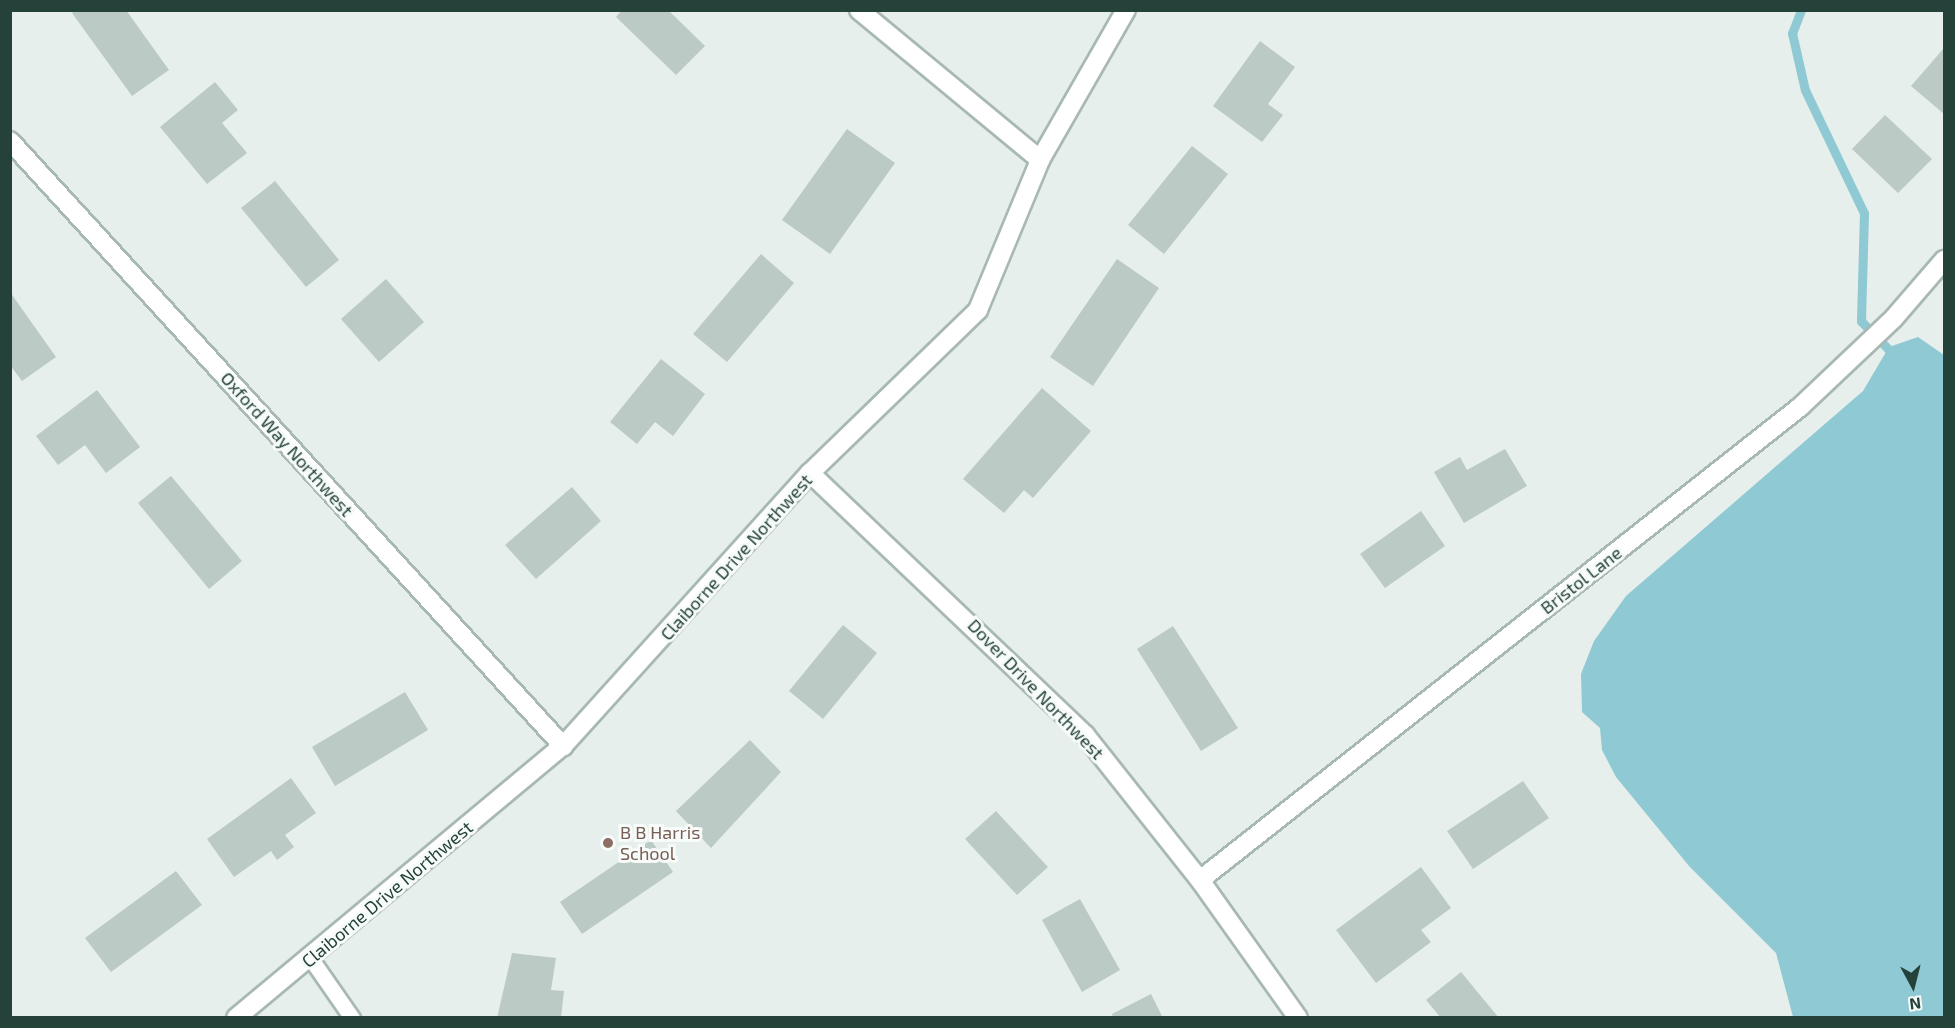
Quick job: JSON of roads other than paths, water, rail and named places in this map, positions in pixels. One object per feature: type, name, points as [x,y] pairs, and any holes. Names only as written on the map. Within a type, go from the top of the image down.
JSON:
[{"type":"street","points":[[859,10],[1040,160]]},
{"type":"street","name":"Claiborne Drive Northwest","points":[[236,1017],[311,958],[563,746],[810,473],[978,310],[1040,160],[1126,10]]},
{"type":"street","name":"Oxford Way Northwest","points":[[10,141],[563,746]]},
{"type":"street","name":"Bristol Lane","points":[[1200,880],[1800,407],[1894,318],[1944,260]]},
{"type":"street","name":"Dover Drive Northwest","points":[[810,473],[1085,735],[1200,880],[1298,1017]]},
{"type":"lane","points":[[311,958],[352,1017]]},
{"type":"water","points":[[1918,337],[1944,355],[1944,1017],[1793,1017],[1776,953],[1689,866],[1616,777],[1602,750],[1600,728],[1582,712],[1581,674],[1594,641],[1626,596],[1863,391],[1889,347]]},
{"type":"waterway","points":[[1801,10],[1792,33],[1805,90],[1864,213],[1861,321],[1897,358]]},
{"type":"place","name":"B B Harris School","points":[[608,843]]}]
